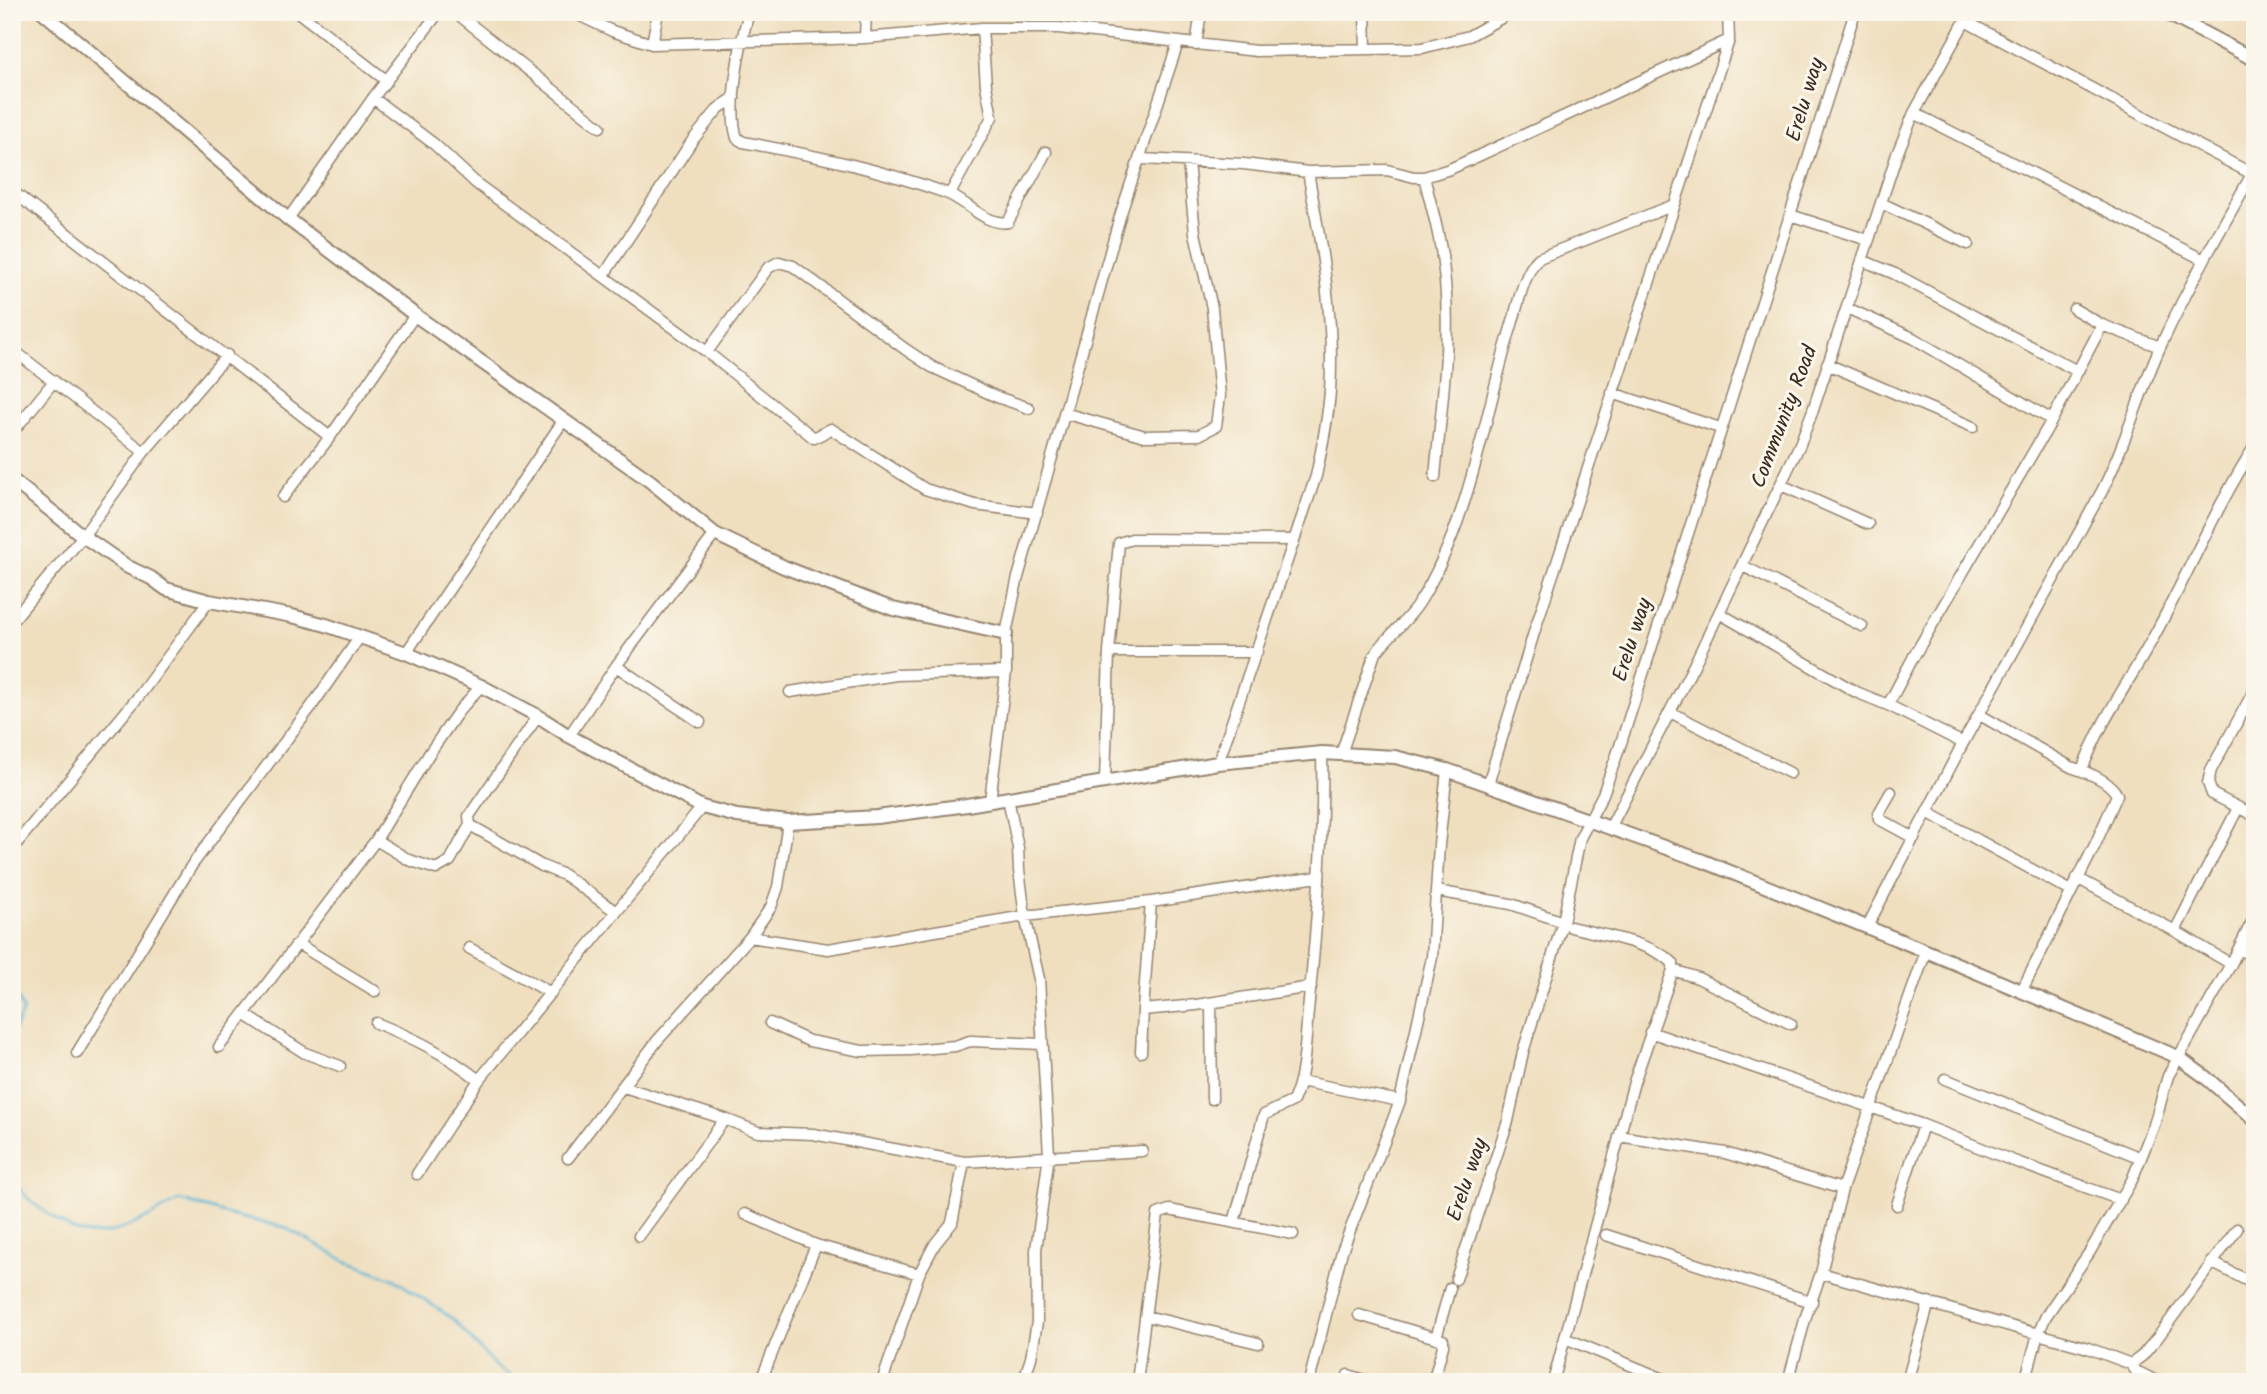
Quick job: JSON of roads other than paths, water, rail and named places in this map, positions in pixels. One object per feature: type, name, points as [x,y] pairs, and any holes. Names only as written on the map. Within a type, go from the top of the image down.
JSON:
[{"type":"street","points":[[43,12],[288,219],[415,315],[650,481],[715,534],[784,567],[893,609],[1006,634]]},
{"type":"street","points":[[298,12],[387,81]]},
{"type":"street","points":[[288,219],[373,98],[439,12]]},
{"type":"street","points":[[455,12],[600,127]]},
{"type":"street","points":[[572,12],[612,31],[652,44],[865,38],[982,28],[1090,31],[1256,51],[1422,48],[1469,36],[1512,12]]},
{"type":"street","points":[[652,44],[658,12]]},
{"type":"street","points":[[749,12],[740,42],[734,98],[735,132],[737,138],[743,142],[864,167],[950,194],[974,211],[1001,223],[1008,222],[1046,152]]},
{"type":"street","points":[[865,38],[866,12]]},
{"type":"street","points":[[1196,45],[1201,12]]},
{"type":"street","points":[[1365,12],[1366,49]]},
{"type":"street","points":[[1488,784],[1536,626],[1729,40],[1728,12]]},
{"type":"street","name":"Erelu way","points":[[1433,1382],[1444,1341],[1436,1338],[1502,1141],[1523,1052],[1567,924],[1580,838],[1603,794],[1619,749],[1855,12]]},
{"type":"street","points":[[2164,12],[2255,60]]},
{"type":"street","points":[[1867,927],[1963,743],[2117,462],[2160,347],[2253,172],[1968,17]]},
{"type":"street","name":"Community Road","points":[[1611,826],[1743,566],[1809,422],[1868,240],[1914,113],[1968,17]]},
{"type":"street","points":[[950,194],[992,117],[986,86],[982,28]]},
{"type":"street","points":[[1141,159],[1244,164],[1308,172],[1378,169],[1424,177],[1450,169],[1729,40]]},
{"type":"street","points":[[990,801],[1006,671],[1006,634],[1017,582],[1121,213],[1178,43]]},
{"type":"street","points":[[373,98],[434,144],[477,184],[707,352],[814,438],[831,429],[925,489],[975,505],[1037,513]]},
{"type":"street","points":[[604,275],[692,141],[719,108],[734,98]]},
{"type":"street","points":[[1914,113],[2204,260]]},
{"type":"street","points":[[1064,413],[1145,436],[1199,435],[1216,426],[1220,396],[1212,308],[1195,233],[1188,162]]},
{"type":"street","points":[[1218,763],[1316,476],[1325,433],[1330,390],[1330,330],[1323,256],[1308,172]]},
{"type":"street","points":[[1424,177],[1444,270],[1446,300],[1446,362],[1435,477]]},
{"type":"street","points":[[12,191],[330,437]]},
{"type":"street","points":[[1881,203],[1968,244]]},
{"type":"street","points":[[1341,754],[1374,656],[1382,643],[1418,604],[1467,495],[1504,354],[1534,262],[1674,205]]},
{"type":"street","points":[[1790,215],[1868,240]]},
{"type":"street","points":[[1862,260],[1895,274],[2077,371]]},
{"type":"street","points":[[707,352],[768,268],[779,262],[793,266],[932,367],[997,397],[1029,408]]},
{"type":"street","points":[[1847,308],[1913,338],[2052,420]]},
{"type":"street","points":[[2074,309],[2102,325],[2160,347]]},
{"type":"street","points":[[283,497],[330,437],[415,315]]},
{"type":"street","points":[[1888,705],[2052,420],[2102,325]]},
{"type":"street","points":[[12,349],[144,452]]},
{"type":"street","points":[[12,621],[83,536],[144,452],[227,355]]},
{"type":"street","points":[[1827,364],[1973,427]]},
{"type":"street","points":[[12,433],[54,381]]},
{"type":"street","points":[[1612,393],[1720,428]]},
{"type":"street","points":[[406,653],[563,421]]},
{"type":"street","points":[[2082,770],[2098,731],[2159,628],[2234,479],[2255,446]]},
{"type":"street","points":[[12,480],[83,536],[166,589],[209,601],[326,625],[406,653],[481,686],[702,807],[737,816],[788,822],[877,817],[1218,763],[1322,753],[1395,757],[1447,770],[1611,826],[1926,951],[2178,1057],[2255,1120]]},
{"type":"street","points":[[1781,485],[1868,524]]},
{"type":"street","points":[[569,736],[616,666],[715,534]]},
{"type":"street","points":[[1105,781],[1109,652],[1117,553],[1121,542],[1132,539],[1293,540]]},
{"type":"street","points":[[1743,566],[1862,626]]},
{"type":"street","points":[[16,844],[138,696],[209,601]]},
{"type":"street","points":[[1719,613],[1856,692],[1963,743]]},
{"type":"street","points":[[77,1054],[192,865],[312,707],[359,638]]},
{"type":"street","points":[[1109,652],[1257,652]]},
{"type":"street","points":[[616,666],[700,722]]},
{"type":"street","points":[[790,692],[896,675],[1006,671]]},
{"type":"street","points":[[219,1047],[376,841],[429,754],[458,712],[481,686]]},
{"type":"street","points":[[2255,689],[2211,770],[2208,783],[2211,794],[2255,816]]},
{"type":"street","points":[[1670,712],[1790,773]]},
{"type":"street","points":[[1980,715],[2115,790],[2116,799],[2021,992]]},
{"type":"street","points":[[376,841],[410,860],[436,869],[450,861],[470,825],[469,816],[538,716]]},
{"type":"street","points":[[1234,1222],[1264,1115],[1293,1101],[1300,1081],[1311,987],[1323,806],[1322,753]]},
{"type":"street","points":[[1309,1382],[1342,1251],[1399,1101],[1432,957],[1447,770]]},
{"type":"street","points":[[1891,792],[1879,813],[1879,819],[1914,838]]},
{"type":"street","points":[[1008,798],[1018,848],[1026,916],[1039,979],[1049,1155],[1036,1250],[1037,1322],[1031,1358],[1023,1382]]},
{"type":"street","points":[[417,1174],[479,1080],[702,807]]},
{"type":"street","points":[[2175,931],[2238,808]]},
{"type":"street","points":[[1927,812],[2071,891]]},
{"type":"street","points":[[568,1158],[657,1041],[750,937],[771,907],[778,887],[788,822]]},
{"type":"street","points":[[470,825],[542,866],[564,875],[615,911]]},
{"type":"street","points":[[750,937],[828,949],[1026,916],[1151,902],[1318,877]]},
{"type":"street","points":[[2077,878],[2231,964]]},
{"type":"street","points":[[1436,891],[1494,900],[1652,950],[1673,963],[1619,1136],[1553,1382]]},
{"type":"street","points":[[1140,1052],[1151,902]]},
{"type":"street","points":[[2025,1382],[2038,1334],[2054,1303],[2121,1200],[2158,1114],[2165,1084],[2255,916]]},
{"type":"street","points":[[298,944],[376,991]]},
{"type":"street","points":[[469,948],[551,993]]},
{"type":"street","points":[[2239,948],[2255,958]]},
{"type":"street","points":[[1788,1382],[1821,1273],[1842,1189],[1926,951]]},
{"type":"street","points":[[1673,970],[1699,978],[1791,1024]]},
{"type":"street","points":[[1143,1010],[1211,1003],[1311,987]]},
{"type":"street","points":[[1211,1003],[1212,1099]]},
{"type":"street","points":[[244,1014],[305,1053],[340,1066]]},
{"type":"street","points":[[376,1023],[446,1055],[479,1080]]},
{"type":"street","points":[[771,1023],[809,1041],[862,1051],[911,1050],[970,1041],[1042,1044]]},
{"type":"street","points":[[1650,1032],[1870,1106],[2121,1200]]},
{"type":"street","points":[[1945,1079],[2141,1158]]},
{"type":"street","points":[[1300,1081],[1399,1101]]},
{"type":"street","points":[[624,1087],[758,1132],[813,1134],[964,1162],[1142,1151]]},
{"type":"street","points":[[639,1236],[725,1119]]},
{"type":"street","points":[[1897,1205],[1923,1125]]},
{"type":"street","points":[[1619,1136],[1725,1153],[1842,1189]]},
{"type":"street","points":[[882,1382],[919,1274],[935,1244],[952,1223],[964,1162]]},
{"type":"street","points":[[1137,1382],[1158,1214],[1170,1210],[1293,1234]]},
{"type":"street","points":[[745,1214],[816,1245],[919,1274]]},
{"type":"street","points":[[2131,1364],[2142,1356],[2158,1337],[2237,1230]]},
{"type":"street","points":[[1606,1235],[1812,1302]]},
{"type":"street","points":[[764,1373],[816,1245]]},
{"type":"street","points":[[2211,1262],[2248,1281],[2255,1288]]},
{"type":"street","points":[[1821,1273],[1929,1302],[2131,1364],[2136,1371],[2158,1382]]},
{"type":"street","points":[[1907,1382],[1929,1302]]},
{"type":"street","points":[[1359,1315],[1436,1338]]},
{"type":"street","points":[[1146,1316],[1258,1343]]},
{"type":"street","points":[[1565,1338],[1671,1382]]},
{"type":"street","points":[[1348,1375],[1371,1382]]},
{"type":"waterway","points":[[12,985],[23,1010],[12,1035]]},
{"type":"waterway","points":[[12,1173],[21,1191],[36,1205],[74,1230],[87,1234],[101,1234],[129,1226],[180,1200],[233,1216],[284,1227],[346,1261],[394,1279],[453,1319],[496,1367],[521,1382]]}]
